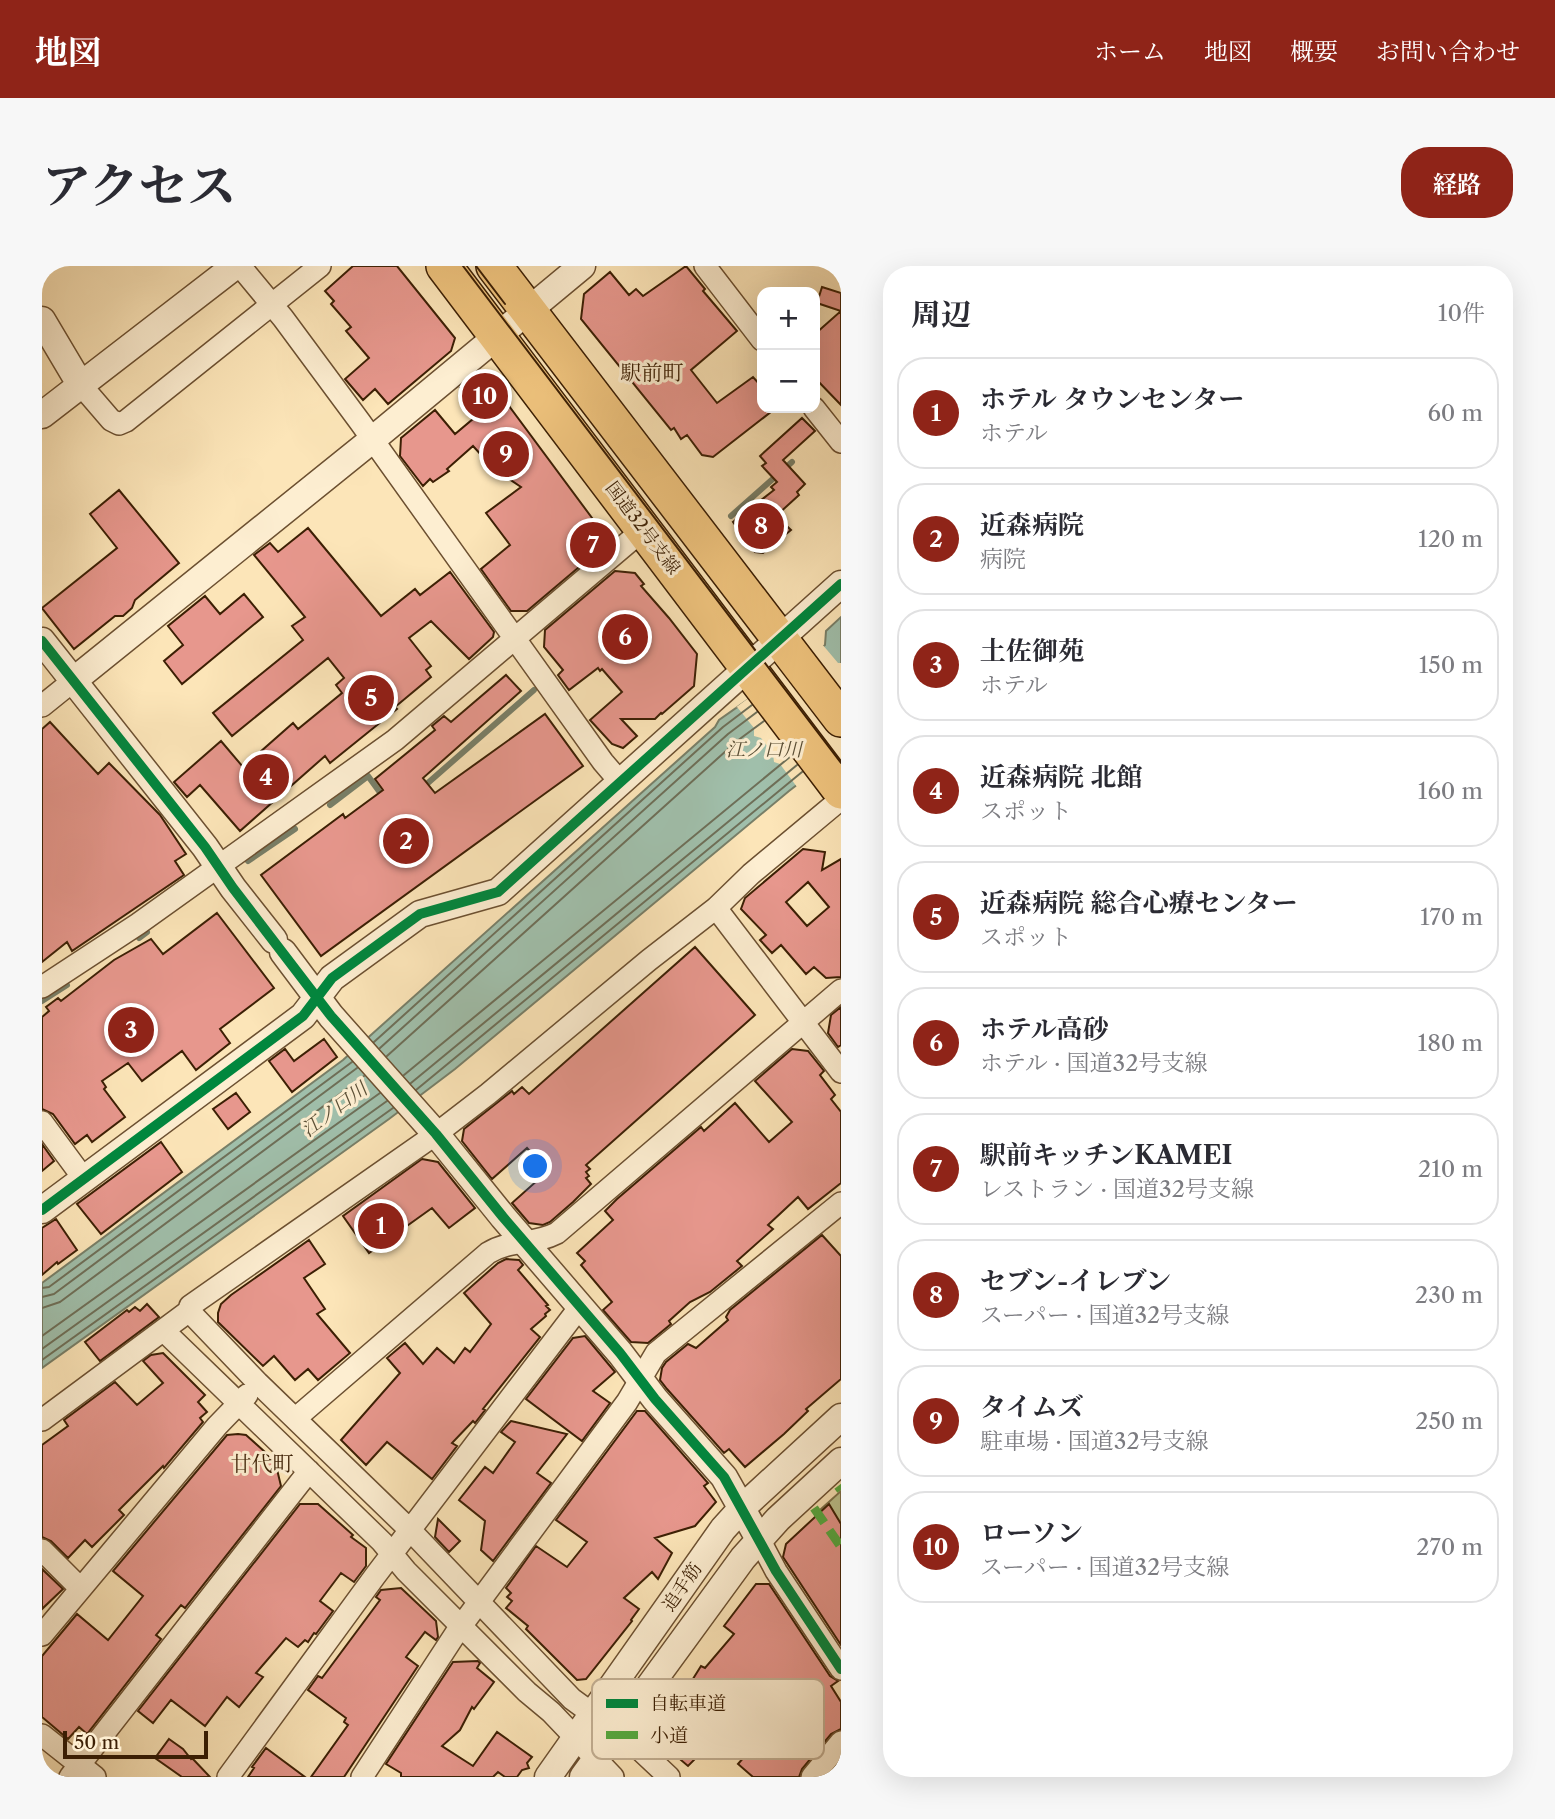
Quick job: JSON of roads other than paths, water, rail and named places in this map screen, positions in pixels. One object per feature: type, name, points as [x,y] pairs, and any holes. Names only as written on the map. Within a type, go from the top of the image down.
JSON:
[{"type":"highway","name":"国道32号支線","points":[[444,266],[832,779]]},
{"type":"highway","points":[[494,266],[841,719]]},
{"type":"street","points":[[42,415],[237,266],[273,306],[516,638],[603,762],[621,783]]},
{"type":"street","points":[[42,320],[80,384],[111,420],[119,424],[273,306],[320,266]]},
{"type":"street","points":[[42,706],[372,440],[582,266]]},
{"type":"street","points":[[705,266],[757,334]]},
{"type":"street","points":[[42,355],[80,384]]},
{"type":"street","points":[[818,413],[841,442]]},
{"type":"street","points":[[42,987],[138,924],[396,740],[644,529]]},
{"type":"street","points":[[42,1210],[303,1016],[332,978],[420,914],[498,892],[621,783],[789,650],[841,584]]},
{"type":"street","points":[[42,641],[219,867],[331,1016],[436,1133],[655,1399],[724,1477],[776,1571],[841,1669]]},
{"type":"street","points":[[42,1420],[189,1311],[190,1306],[436,1133],[716,908],[751,874],[841,799]]},
{"type":"street","points":[[716,908],[841,1072]]},
{"type":"street","points":[[296,1418],[488,1253],[507,1243],[525,1242],[557,1233],[841,990]]},
{"type":"street","points":[[42,1122],[84,1179]]},
{"type":"street","points":[[362,1777],[461,1626],[627,1402],[656,1353],[841,1203]]},
{"type":"street","points":[[228,1777],[392,1554],[579,1308]]},
{"type":"street","points":[[189,1311],[258,1383],[410,1530],[572,1699],[592,1713]]},
{"type":"street","points":[[163,1330],[382,1542],[527,1692],[551,1712],[576,1739],[598,1771]]},
{"type":"street","points":[[42,1635],[238,1403],[258,1383]]},
{"type":"street","name":"追手筋","points":[[618,1679],[723,1529],[742,1508],[841,1417]]},
{"type":"street","name":"追手筋","points":[[653,1679],[759,1539],[778,1518],[841,1461]]},
{"type":"street","points":[[42,1735],[81,1773],[309,1471]]},
{"type":"street","points":[[42,1550],[80,1588]]},
{"type":"street","name":"追手筋","points":[[548,1777],[592,1715]]},
{"type":"street","points":[[812,1777],[841,1742]]},
{"type":"street","points":[[648,1759],[668,1777]]},
{"type":"water","name":"江ノ口川","points":[[841,617],[841,751],[789,791],[455,1069],[42,1368],[42,1283],[343,1060],[715,727],[719,720],[825,645],[826,631]]},
{"type":"waterway","points":[[731,516],[792,462]]},
{"type":"waterway","points":[[421,789],[534,690]]},
{"type":"waterway","points":[[330,805],[368,776],[384,798]]},
{"type":"waterway","points":[[248,861],[295,829]]},
{"type":"waterway","points":[[139,938],[147,932]]},
{"type":"waterway","points":[[42,1001],[67,985]]},
{"type":"tram line","points":[[463,266],[841,763]]},
{"type":"tram line","points":[[476,266],[505,304]]},
{"type":"place","name":"ローソン","points":[[485,396]]},
{"type":"place","name":"タイムズ","points":[[506,454]]},
{"type":"place","name":"セブン-イレブン","points":[[761,526]]},
{"type":"place","name":"駅前キッチンKAMEI","points":[[593,545]]},
{"type":"place","name":"ホテル高砂","points":[[625,637]]},
{"type":"place","name":"近森病院 総合心療センター","points":[[371,698]]},
{"type":"place","name":"近森病院 北館","points":[[266,777]]},
{"type":"place","name":"近森病院","points":[[406,841]]},
{"type":"place","name":"土佐御苑","points":[[131,1030]]},
{"type":"place","name":"ホテル タウンセンター","points":[[381,1226]]},
{"type":"district","name":"駅前町","points":[[652,373]]},
{"type":"district","name":"廿代町","points":[[262,1464]]}]
